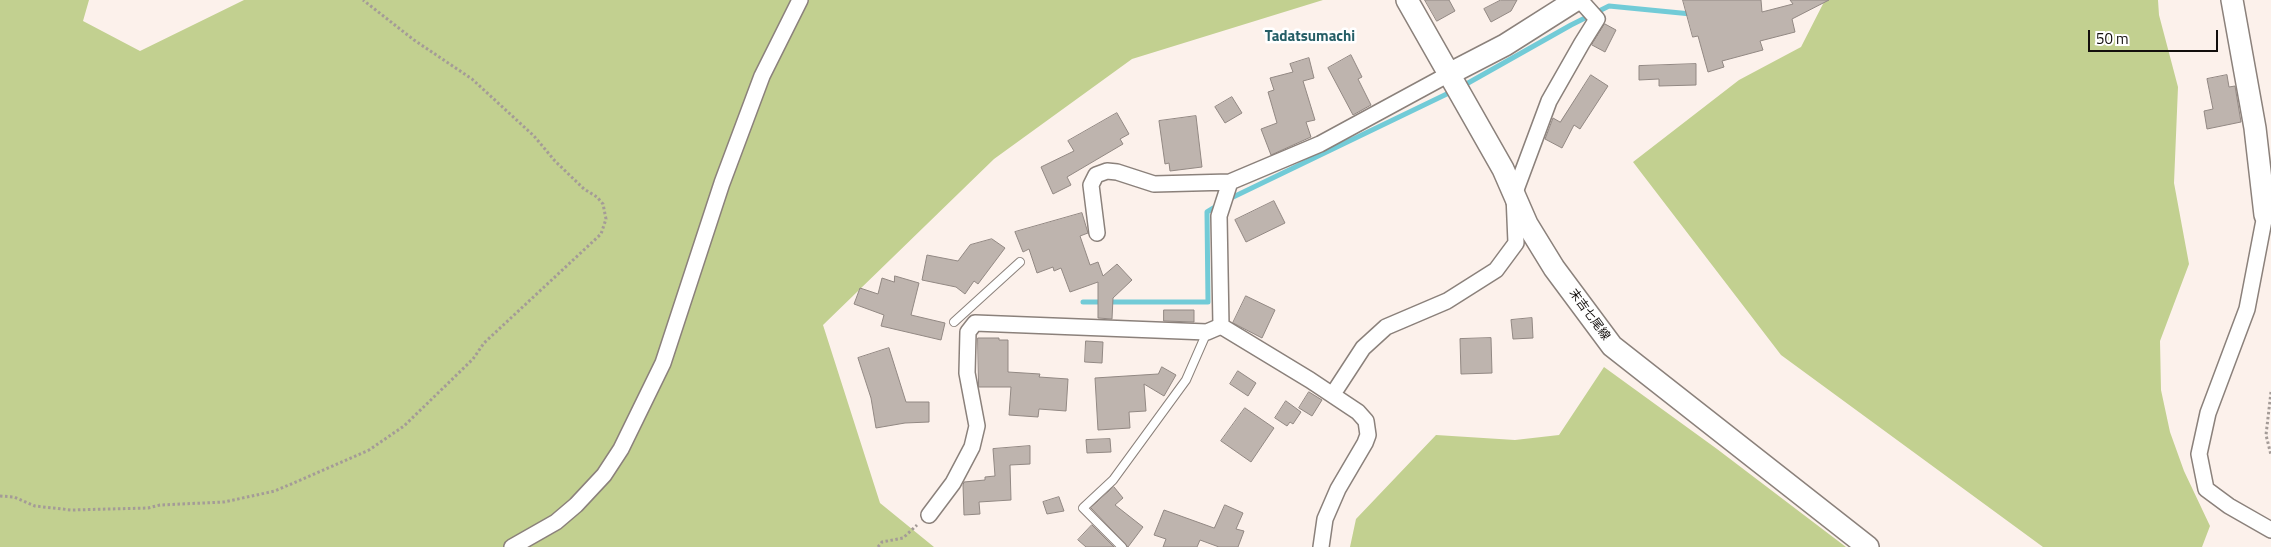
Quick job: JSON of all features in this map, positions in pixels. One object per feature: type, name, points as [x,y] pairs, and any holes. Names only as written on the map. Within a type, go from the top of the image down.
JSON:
[{"type":"main road","name":"末吉七尾線","points":[[1407,0],[1504,169],[1527,224],[1554,268],[1612,346],[1868,547]]},
{"type":"main road","points":[[1449,74],[1505,45],[1576,0]]},
{"type":"main road","points":[[2232,0],[2255,128],[2265,215]]},
{"type":"street","points":[[512,547],[556,522],[576,505],[604,475],[622,449],[663,363],[722,183],[762,76],[800,0]]},
{"type":"street","points":[[1333,394],[1363,348],[1386,327],[1447,301],[1496,270],[1516,244],[1514,195],[1549,101],[1597,20],[1580,0]]},
{"type":"street","points":[[1097,233],[1091,185],[1096,175],[1107,170],[1154,184],[1230,182],[1320,144],[1449,74]]},
{"type":"street","points":[[1221,326],[1219,216],[1230,182]]},
{"type":"street","points":[[2265,215],[2247,309],[2208,413],[2199,454],[2206,489],[2229,506],[2271,530]]},
{"type":"street","points":[[929,515],[953,483],[972,447],[977,426],[967,372],[968,332],[976,323],[1207,332],[1221,326]]},
{"type":"street","points":[[1221,326],[1333,394],[1363,416],[1368,435],[1338,489],[1325,519],[1322,547]]},
{"type":"lane","points":[[976,323],[954,322],[1020,262]]},
{"type":"lane","points":[[1122,547],[1083,508],[1113,480],[1186,380],[1207,332]]},
{"type":"path","points":[[0,496],[14,497],[36,506],[71,510],[148,508],[160,505],[224,502],[275,491],[369,450],[404,426],[473,359],[484,343],[601,234],[606,219],[603,204],[597,197],[584,189],[555,161],[534,136],[472,79],[414,40],[363,0]]},
{"type":"path","points":[[2271,392],[2266,435],[2271,456]]},
{"type":"path","points":[[878,547],[882,542],[903,538],[929,515]]},
{"type":"green space","points":[[0,0],[89,0],[83,21],[140,51],[244,0],[1323,0],[1132,59],[994,159],[823,325],[880,503],[934,547],[0,547]]},
{"type":"green space","points":[[1825,0],[2158,0],[2159,15],[2178,87],[2174,183],[2189,264],[2160,341],[2161,390],[2170,432],[2184,471],[2210,526],[2202,547],[2043,547],[1781,355],[1633,162],[1739,80],[1801,47]]},
{"type":"green space","points":[[1604,367],[1717,449],[1846,547],[1350,547],[1356,519],[1436,435],[1515,440],[1559,435]]},
{"type":"building","points":[[1425,0],[1449,0],[1455,11],[1437,21]]},
{"type":"building","points":[[1501,0],[1517,0],[1511,11],[1491,22],[1484,9]]},
{"type":"building","points":[[1683,0],[1761,0],[1762,12],[1793,4],[1790,0],[1829,0],[1792,19],[1795,32],[1760,41],[1763,50],[1722,61],[1724,67],[1708,72],[1698,36],[1693,37]]},
{"type":"building","points":[[1605,24],[1616,30],[1605,52],[1592,45]]},
{"type":"building","points":[[1351,55],[1362,77],[1358,79],[1371,105],[1353,115],[1328,68]]},
{"type":"building","points":[[1309,58],[1314,78],[1303,81],[1315,120],[1306,122],[1311,137],[1271,155],[1261,129],[1277,123],[1268,92],[1274,90],[1270,78],[1293,72],[1290,64]]},
{"type":"building","points":[[1696,64],[1696,85],[1659,86],[1659,79],[1639,80],[1639,66]]},
{"type":"building","points":[[1591,75],[1608,86],[1580,129],[1574,125],[1562,148],[1545,139],[1553,118],[1560,122]]},
{"type":"building","points":[[2227,75],[2229,87],[2235,86],[2241,122],[2207,129],[2204,111],[2213,109],[2207,79]]},
{"type":"building","points":[[1232,97],[1242,113],[1225,123],[1215,107]]},
{"type":"building","points":[[1117,113],[1129,134],[1120,139],[1123,144],[1067,177],[1071,185],[1053,194],[1041,167],[1074,151],[1068,141]]},
{"type":"building","points":[[1196,116],[1202,167],[1170,171],[1169,163],[1165,164],[1159,121]]},
{"type":"building","points":[[1274,201],[1285,223],[1246,242],[1235,220]]},
{"type":"building","points":[[1082,213],[1088,233],[1080,236],[1090,265],[1098,262],[1103,276],[1117,264],[1132,280],[1113,298],[1112,319],[1098,318],[1098,282],[1070,292],[1061,268],[1054,271],[1053,267],[1037,273],[1029,249],[1023,252],[1015,232]]},
{"type":"building","points":[[992,239],[1005,248],[978,284],[974,281],[965,294],[956,287],[922,280],[927,255],[958,261],[970,245]]},
{"type":"building","points":[[895,276],[919,283],[911,315],[945,323],[941,340],[881,326],[884,315],[854,304],[860,288],[878,294],[882,278],[894,282]]},
{"type":"building","points":[[1246,296],[1275,310],[1262,338],[1233,323]]},
{"type":"building","points":[[1164,310],[1194,310],[1194,322],[1164,321]]},
{"type":"building","points":[[1532,318],[1533,338],[1513,339],[1511,320]]},
{"type":"building","points":[[978,338],[1008,340],[1008,372],[1040,374],[1039,377],[1068,379],[1066,411],[1039,409],[1038,417],[1009,415],[1011,387],[979,387]]},
{"type":"building","points":[[1491,338],[1492,373],[1461,374],[1460,339]]},
{"type":"building","points":[[1086,341],[1103,342],[1102,363],[1085,362]]},
{"type":"building","points":[[889,348],[906,402],[929,402],[929,422],[905,423],[876,428],[871,398],[858,358]]},
{"type":"building","points":[[1162,367],[1176,375],[1164,396],[1144,384],[1146,411],[1129,412],[1130,428],[1098,430],[1095,378],[1158,374]]},
{"type":"building","points":[[1238,371],[1256,383],[1248,396],[1230,384]]},
{"type":"building","points":[[1309,392],[1322,400],[1312,416],[1299,408]]},
{"type":"building","points":[[1286,401],[1301,412],[1293,424],[1290,422],[1287,426],[1275,418]]},
{"type":"building","points":[[1245,408],[1274,428],[1251,462],[1221,441]]},
{"type":"building","points":[[1110,439],[1111,452],[1087,453],[1086,440]]},
{"type":"building","points":[[1030,446],[1030,464],[1010,465],[1011,500],[979,502],[980,514],[964,515],[964,482],[985,480],[985,477],[995,476],[993,449]]},
{"type":"building","points":[[1114,487],[1123,498],[1115,505],[1143,527],[1128,547],[1091,508]]},
{"type":"building","points":[[1059,497],[1064,511],[1047,514],[1043,502]]},
{"type":"building","points":[[1225,505],[1243,513],[1236,529],[1244,531],[1238,547],[1219,547],[1200,540],[1197,547],[1163,547],[1166,539],[1154,535],[1164,510],[1214,528]]},
{"type":"building","points":[[1092,525],[1114,547],[1086,547],[1078,540]]},
{"type":"waterway","points":[[1461,87],[1571,25],[1609,6],[1691,14]]},
{"type":"waterway","points":[[1229,199],[1453,91]]},
{"type":"waterway","points":[[1083,302],[1208,302],[1207,212],[1220,204]]},
{"type":"district","name":"Tadatsumachi","points":[[1310,37]]}]
